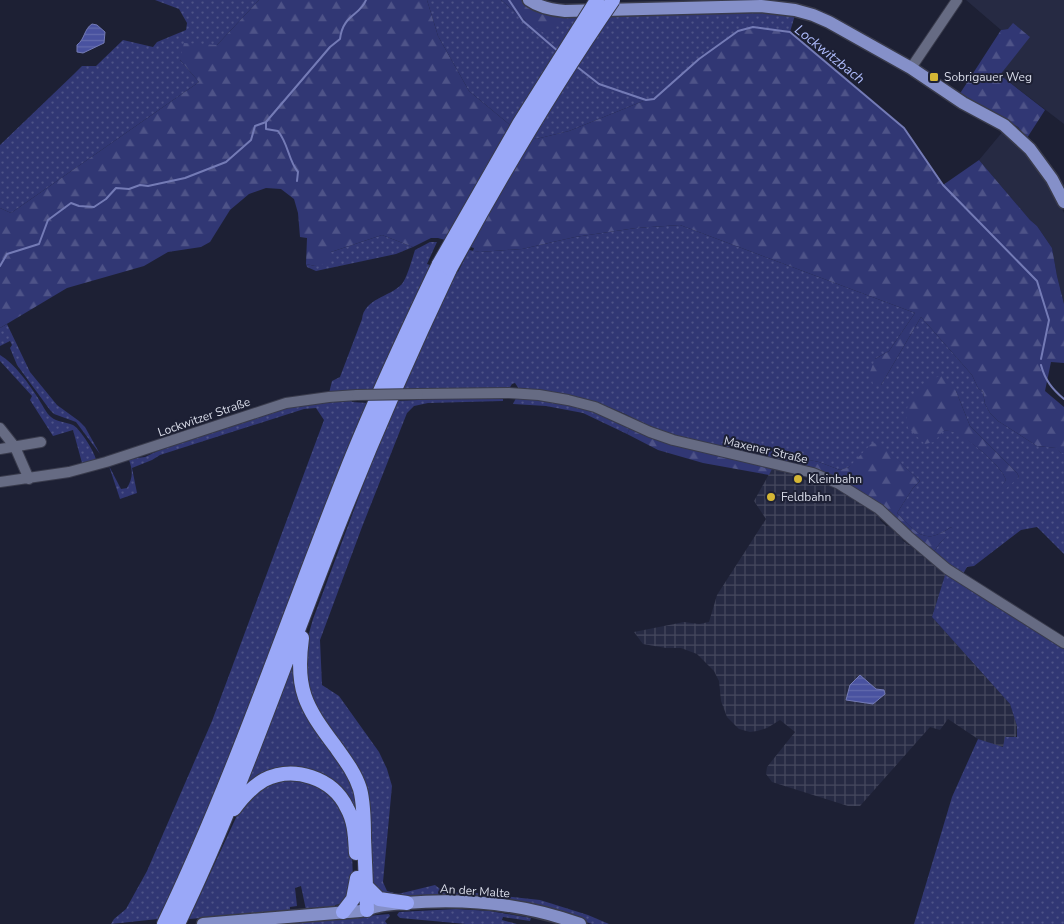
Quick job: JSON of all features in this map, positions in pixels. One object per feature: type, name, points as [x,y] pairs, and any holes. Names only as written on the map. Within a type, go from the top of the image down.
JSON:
[{"type":"highway","points":[[164,924],[228,780],[346,473],[405,335],[445,266],[519,124],[598,0]]},
{"type":"highway","points":[[178,924],[222,826],[381,419],[445,266],[613,0]]},
{"type":"highway","points":[[305,613],[299,662],[300,680],[306,700],[320,725],[352,770],[360,790],[364,815],[361,882],[353,899],[343,912]]},
{"type":"highway","points":[[222,826],[240,801],[263,781],[271,777],[288,774],[305,776],[318,780],[330,787],[346,806],[353,821],[363,911]]},
{"type":"highway","points":[[361,882],[379,899],[407,903]]},
{"type":"main road","points":[[529,0],[552,10],[565,12],[736,6],[783,8],[813,15],[911,68],[963,103],[1004,125],[1030,149],[1052,178],[1064,202]]},
{"type":"main road","name":"An der Malte","points":[[363,911],[376,906],[454,901],[494,904],[533,910],[580,924]]},
{"type":"main road","name":"An der Malte","points":[[204,924],[429,907],[480,908],[544,919],[558,924]]},
{"type":"street","points":[[911,68],[957,0]]},
{"type":"street","name":"Maxener Straße","points":[[418,394],[509,393],[539,395],[568,400],[594,407],[673,440],[813,473],[839,484],[878,509],[947,569],[1064,643]]},
{"type":"street","name":"Lockwitzer Straße","points":[[0,482],[69,472],[118,459],[286,403],[357,395],[418,394]]},
{"type":"street","points":[[0,428],[14,447],[29,479]]},
{"type":"street","points":[[0,449],[41,442]]},
{"type":"shaded area","points":[[966,0],[1064,0],[1064,124],[1000,75],[1029,36],[1008,29],[1001,30]]},
{"type":"shaded area","points":[[1004,130],[1027,151],[1064,213],[1064,304],[1052,248],[1037,226],[979,160]]},
{"type":"shaded area","points":[[773,467],[802,474],[803,479],[813,483],[817,478],[838,486],[874,510],[881,517],[880,520],[886,526],[890,526],[903,538],[902,540],[909,545],[912,544],[946,572],[932,617],[1010,704],[1017,726],[1016,737],[1003,748],[978,739],[948,719],[940,730],[930,727],[860,806],[848,806],[772,782],[766,774],[767,767],[795,732],[780,720],[767,728],[757,731],[750,732],[739,729],[727,717],[721,701],[719,681],[714,671],[697,654],[681,648],[666,648],[643,644],[634,632],[684,622],[699,624],[709,622],[717,595],[766,519],[754,501]]},
{"type":"green space","points":[[155,0],[259,0],[217,45],[180,60],[199,82],[11,213],[0,208],[0,145],[82,66],[96,66],[123,40],[153,47],[157,42],[186,30],[187,23],[179,9]]},
{"type":"green space","points":[[259,0],[427,0],[438,36],[469,91],[510,125],[536,139],[569,131],[646,100],[654,99],[699,59],[738,31],[753,27],[790,32],[904,128],[943,185],[979,160],[1037,226],[1052,248],[1064,304],[1064,363],[1051,362],[1045,391],[1064,407],[1064,453],[1061,453],[1056,448],[1037,446],[998,421],[990,413],[985,404],[983,392],[978,388],[972,375],[921,317],[881,385],[873,384],[870,372],[875,359],[889,351],[915,313],[680,225],[636,228],[575,237],[522,249],[480,252],[473,251],[474,248],[438,238],[431,238],[413,247],[382,235],[331,252],[328,263],[315,266],[306,264],[307,238],[300,237],[298,213],[294,199],[281,189],[266,188],[249,194],[230,210],[210,242],[201,247],[168,252],[144,266],[67,288],[0,328],[0,208],[11,213],[199,82],[180,60],[184,43],[217,45]]},
{"type":"green space","points":[[427,0],[501,0],[526,21],[562,14],[739,9],[795,15],[790,32],[781,30],[714,49],[699,59],[654,99],[646,100],[569,131],[536,139],[510,125],[469,91],[438,36]]},
{"type":"green space","points":[[501,0],[524,0],[562,14],[547,35],[526,21]]},
{"type":"green space","points":[[1013,23],[1030,37],[1000,75],[1045,110],[1027,138],[1018,127],[959,95],[1001,30],[1008,29]]},
{"type":"green space","points":[[680,225],[915,313],[889,351],[875,359],[881,385],[921,317],[972,375],[978,388],[983,392],[985,404],[990,413],[998,421],[1037,446],[1057,448],[1061,453],[1064,453],[1064,554],[1037,527],[1021,530],[974,566],[967,567],[963,574],[933,553],[953,530],[951,527],[934,536],[921,535],[897,513],[913,488],[920,481],[880,444],[849,467],[840,470],[819,462],[737,445],[736,451],[684,439],[664,433],[623,413],[598,404],[559,394],[519,389],[515,383],[509,389],[418,391],[418,389],[403,389],[456,271],[458,272],[469,250],[480,252],[522,249],[575,237],[636,228]],"holes":[[[956,391],[970,426],[1019,477],[999,491],[1006,480],[999,468],[978,448],[958,433],[943,431]]]},
{"type":"green space","points":[[382,235],[413,247],[396,254],[316,271],[307,267],[306,264],[315,266],[331,252]]},
{"type":"green space","points":[[430,242],[437,242],[427,264],[430,265],[373,389],[357,390],[357,392],[329,393],[332,381],[340,377],[364,312],[372,302],[402,284],[408,273],[415,250]]},
{"type":"green space","points":[[7,324],[30,372],[57,405],[85,427],[100,454],[76,422],[54,414],[50,410],[17,365],[10,348],[12,345],[10,341],[0,346],[0,328]]},
{"type":"green space","points":[[0,355],[21,375],[53,419],[73,425],[79,431],[90,446],[96,460],[82,463],[73,430],[53,436],[30,400],[32,396],[0,361]]},
{"type":"green space","points":[[942,376],[956,391],[970,426],[1017,473],[1019,477],[1001,493],[998,491],[1006,480],[1003,474],[985,454],[964,437],[952,431],[943,431],[934,442],[925,444],[908,428],[906,414],[909,399],[928,379]]},
{"type":"green space","points":[[517,396],[537,397],[591,409],[631,426],[627,434],[583,413],[546,406],[513,404]]},
{"type":"green space","points":[[418,398],[503,398],[503,401],[428,403],[414,406],[407,413],[320,640],[322,685],[339,696],[379,752],[392,786],[383,882],[387,891],[398,894],[435,885],[444,892],[476,893],[540,900],[588,915],[609,924],[592,924],[568,916],[393,899],[373,890],[364,799],[309,700],[304,651],[313,619],[373,459],[398,401],[418,400]]},
{"type":"green space","points":[[351,400],[352,402],[367,403],[231,752],[174,886],[158,919],[111,924],[126,909],[147,871],[212,721],[324,420],[316,408],[304,409],[160,455],[132,468],[137,493],[120,499],[109,466],[121,489],[127,488],[132,474],[130,459],[145,457],[164,448],[276,410],[297,405]]},
{"type":"green space","points":[[631,426],[773,467],[769,475],[703,463],[658,450],[627,434]]},
{"type":"green space","points":[[872,443],[881,444],[920,481],[913,488],[897,513],[921,535],[934,536],[951,527],[954,530],[940,543],[933,553],[840,482],[736,451],[737,445],[819,462],[840,470],[849,467]]},
{"type":"green space","points":[[946,572],[1064,646],[1064,924],[914,924],[952,797],[978,739],[1003,747],[1005,737],[1017,737],[1017,726],[1010,704],[932,617]]},
{"type":"green space","points":[[294,662],[297,681],[354,783],[359,836],[322,777],[252,783],[248,781]]},
{"type":"green space","points":[[280,779],[304,779],[337,798],[351,833],[353,878],[353,887],[341,907],[340,904],[335,905],[335,907],[306,910],[301,886],[295,888],[297,906],[290,907],[290,911],[189,919],[240,809],[250,796]]},
{"type":"green space","points":[[456,909],[490,911],[531,918],[530,921],[503,917],[502,920],[517,924],[466,924],[400,918],[397,915],[399,912]]},
{"type":"green space","points":[[389,914],[390,916],[385,921],[387,924],[279,924]]},
{"type":"water","points":[[92,24],[97,25],[105,32],[104,43],[83,53],[77,52],[77,45]]},
{"type":"water","points":[[860,675],[876,689],[884,690],[885,694],[873,704],[846,700],[850,685]]},
{"type":"waterway","points":[[0,266],[7,254],[39,244],[48,220],[71,203],[79,206],[94,207],[106,199],[116,188],[129,189],[140,185],[148,186],[185,178],[226,162],[251,140],[255,126],[266,122],[330,47],[340,39],[344,25],[366,0]]},
{"type":"waterway","name":"Lockwitzbach","points":[[509,0],[523,21],[559,52]]},
{"type":"waterway","name":"Lockwitzbach","points":[[576,66],[599,84],[646,100],[654,99],[699,59],[738,31],[753,27],[790,32],[904,128],[943,185],[1037,281],[1049,320],[1041,359]]},
{"type":"waterway","points":[[266,122],[266,129],[278,131],[282,136],[298,172],[297,181]]},
{"type":"waterway","name":"Lockwitzbach","points":[[1041,365],[1050,384],[1064,399]]},
{"type":"place","name":"Sobrigauer Weg","points":[[934,77]]},
{"type":"place","name":"Kleinbahn","points":[[798,479]]},
{"type":"place","name":"Feldbahn","points":[[771,497]]}]
